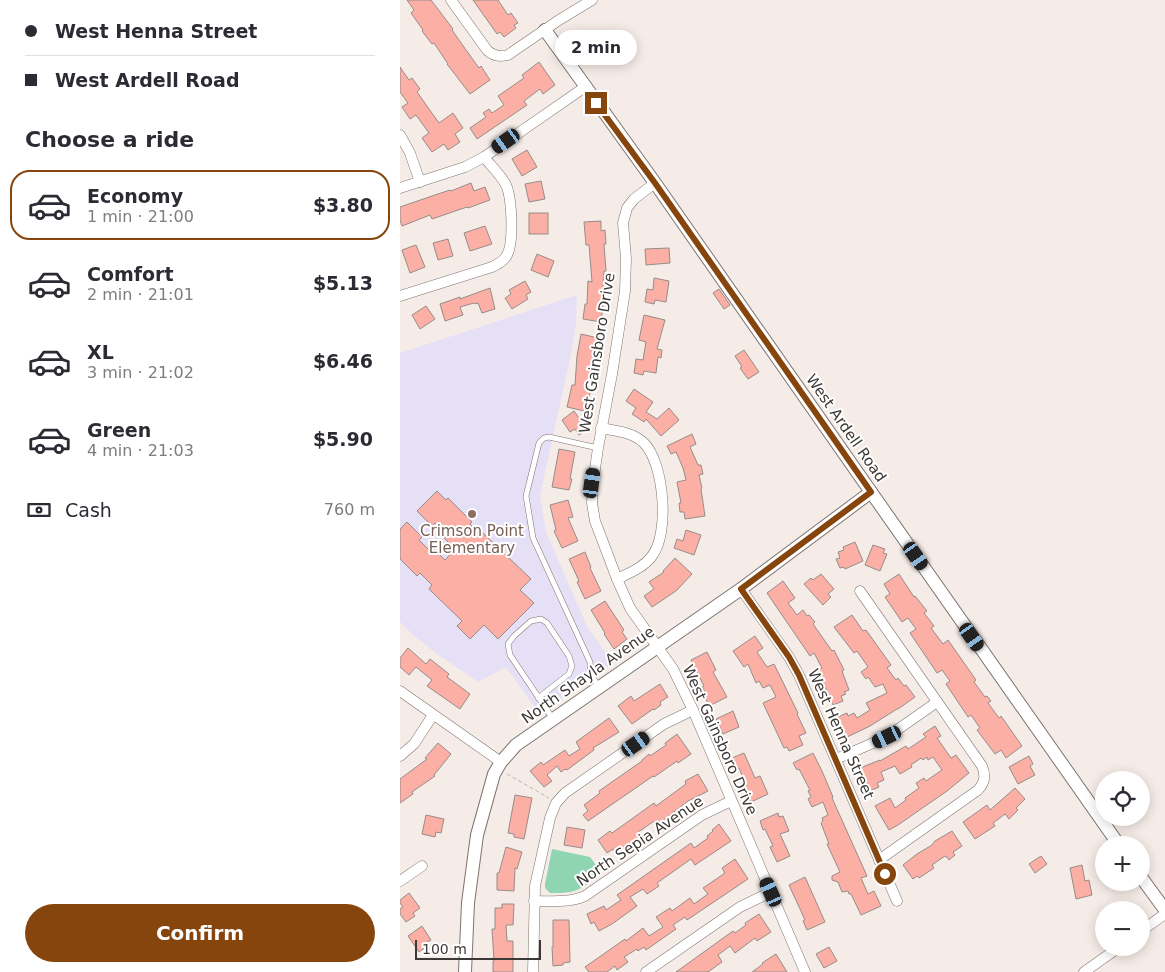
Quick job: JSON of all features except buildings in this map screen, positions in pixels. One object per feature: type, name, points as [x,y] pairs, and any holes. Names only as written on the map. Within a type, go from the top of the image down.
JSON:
[{"type":"street","points":[[451,0],[487,50],[491,54],[502,57],[508,56],[589,1]]},
{"type":"street","name":"West Ardell Road","points":[[545,30],[655,183],[1113,836]]},
{"type":"street","points":[[400,188],[465,167],[484,157],[585,87]]},
{"type":"street","points":[[400,135],[410,153],[420,182]]},
{"type":"street","points":[[400,296],[492,267],[506,257],[510,249],[511,239],[511,201],[505,184],[484,157]]},
{"type":"street","name":"West Gainsboro Drive","points":[[655,183],[634,199],[627,208],[623,223],[626,258],[625,291],[592,483],[592,503],[595,521],[630,608],[673,669],[693,710],[805,972]]},
{"type":"street","points":[[601,428],[627,433],[643,442],[650,450],[655,460],[663,504],[662,522],[657,547],[653,555],[639,568],[617,579]]},
{"type":"street","name":"North Shayla Avenue","points":[[465,972],[468,903],[477,835],[494,774],[504,768],[516,745],[741,589],[871,492]]},
{"type":"street","name":"West Henna Street","points":[[741,589],[793,663],[897,901]]},
{"type":"street","points":[[860,591],[985,773],[985,779],[978,790],[879,860]]},
{"type":"street","points":[[400,691],[504,768]]},
{"type":"street","points":[[836,759],[887,737],[937,702]]},
{"type":"street","points":[[534,972],[535,886],[550,818],[556,803],[565,793],[664,724],[693,710]]},
{"type":"street","points":[[400,756],[414,744],[433,715]]},
{"type":"street","name":"North Sepia Avenue","points":[[534,901],[565,902],[585,896],[702,815],[731,801]]},
{"type":"street","points":[[400,881],[422,866]]},
{"type":"street","points":[[1150,889],[1165,910]]},
{"type":"street","points":[[646,972],[740,907],[771,892]]},
{"type":"street","points":[[1150,925],[1165,914]]},
{"type":"street","points":[[1084,972],[1107,956]]},
{"type":"lane","points":[[598,448],[549,437],[544,438],[539,443],[526,496],[533,538],[590,662],[591,674],[599,688]]},
{"type":"lane","points":[[538,698],[569,674],[572,666],[570,656],[547,623],[542,620],[531,621],[508,644],[510,655],[538,698],[553,719]]},
{"type":"path","points":[[504,768],[549,798]]},
{"type":"shaded area","name":"Crimson Point Elementary","points":[[577,295],[576,323],[572,349],[540,496],[546,532],[587,626],[613,663],[540,715],[506,667],[478,682],[433,651],[400,622],[400,353]]},
{"type":"green space","points":[[552,849],[590,857],[602,873],[574,891],[550,893],[545,888],[545,884]]},
{"type":"place","name":"Crimson Point Elementary","points":[[472,514]]},
{"type":"route","points":[[596,103],[655,183],[871,492],[741,589],[789,657],[799,675],[885,874]]}]
